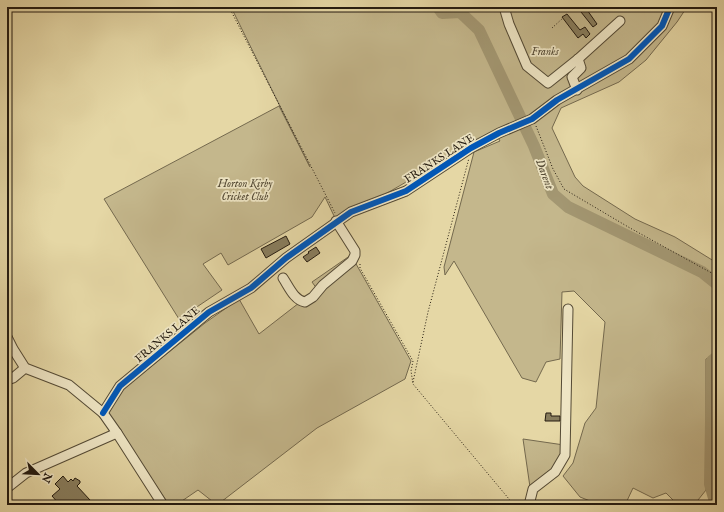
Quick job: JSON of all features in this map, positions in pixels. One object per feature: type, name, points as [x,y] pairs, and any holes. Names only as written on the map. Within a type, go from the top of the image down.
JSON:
[{"type":"street","points":[[504,7],[509,24],[527,66],[548,83],[578,60],[620,21]]},
{"type":"street","name":"FRANKS LANE","points":[[103,413],[120,386],[209,312],[251,288],[286,258],[350,212],[406,191],[471,148],[499,133],[532,119],[557,100],[577,90],[629,59],[662,26],[670,7]]},
{"type":"street","points":[[577,90],[572,77],[581,68],[578,60]]},
{"type":"street","points":[[283,278],[295,297],[300,301],[305,302],[352,261],[355,251],[337,221]]},
{"type":"street","points":[[529,505],[533,489],[555,472],[565,455],[568,309]]},
{"type":"street","points":[[7,337],[25,368],[69,385],[103,413],[117,432],[163,505]]},
{"type":"street","points":[[7,380],[13,378],[25,368]]},
{"type":"street","points":[[7,488],[26,473],[117,432]]},
{"type":"path","points":[[229,7],[337,221]]},
{"type":"path","points":[[552,28],[562,18]]},
{"type":"path","points":[[532,119],[535,122],[552,169],[564,189],[717,276]]},
{"type":"path","points":[[413,384],[428,312],[471,148]]},
{"type":"path","points":[[360,263],[360,268],[413,361],[411,371],[413,384],[514,505]]},
{"type":"green space","points":[[231,7],[687,7],[677,22],[646,60],[619,82],[561,108],[552,128],[575,177],[583,186],[635,219],[675,237],[717,263],[717,354],[706,359],[706,490],[694,505],[678,505],[666,493],[653,498],[633,488],[625,505],[600,505],[580,497],[563,476],[573,463],[585,423],[596,408],[605,322],[574,291],[562,292],[560,359],[546,362],[536,382],[522,378],[454,261],[445,275],[444,267],[474,152],[500,141],[494,131],[382,196],[335,218],[325,197],[312,217],[228,265],[221,253],[203,264],[222,290],[179,319],[104,199],[279,106],[310,167]]},
{"type":"green space","points":[[351,255],[411,361],[405,379],[317,428],[217,505],[198,490],[176,505],[169,505],[108,413],[122,390],[205,323],[239,299],[259,334],[317,289],[312,282]]},
{"type":"green space","points":[[717,363],[717,490],[716,489]]},
{"type":"green space","points":[[523,439],[564,445],[559,465],[530,487]]},
{"type":"building","points":[[577,7],[585,7],[597,24],[593,27]]},
{"type":"building","points":[[567,14],[580,30],[585,27],[590,34],[586,38],[583,34],[578,38],[562,17]]},
{"type":"building","points":[[286,236],[290,244],[266,258],[261,249]]},
{"type":"building","points":[[316,247],[320,253],[307,262],[303,257]]},
{"type":"building","points":[[546,413],[551,413],[551,416],[560,416],[560,421],[545,421]]},
{"type":"building","points":[[63,476],[68,482],[71,479],[73,481],[75,478],[80,481],[77,486],[90,500],[85,505],[60,505],[52,496],[60,489],[55,484]]},
{"type":"waterway","name":"Darent","points":[[438,7],[442,13],[460,12],[479,30],[534,146],[553,194],[568,207],[702,272],[717,284]]},
{"type":"waterway","name":"Darent","points":[[716,505],[710,484],[712,361],[717,357]]},
{"type":"cycle path","points":[[103,413],[120,386],[209,312],[251,288],[286,258],[351,212],[406,191],[471,148],[499,133],[532,119],[557,100],[629,59],[662,26],[670,7]]},
{"type":"park label","name":"Franks","points":[[545,51]]},
{"type":"park label","name":"Horton Kirby Cricket Club","points":[[245,189]]}]
